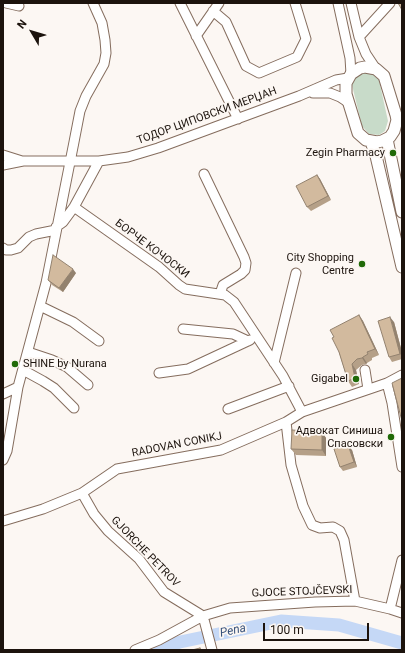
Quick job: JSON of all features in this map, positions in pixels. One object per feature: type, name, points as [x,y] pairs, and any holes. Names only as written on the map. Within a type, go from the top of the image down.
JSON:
[{"type":"main road","points":[[394,134],[382,141],[371,142],[366,140],[358,133],[346,89],[349,76],[360,68],[366,67],[376,69],[384,76],[392,101],[396,120],[394,134],[402,212]]},
{"type":"main road","points":[[392,101],[402,106]]},
{"type":"main road","points":[[371,142],[376,156],[402,267]]},
{"type":"street","points":[[6,3],[19,6]]},
{"type":"street","points":[[3,460],[7,451],[18,387],[40,306],[80,111],[86,96],[104,64],[106,53],[102,23],[93,3]]},
{"type":"street","points":[[180,3],[238,119]]},
{"type":"street","points":[[196,36],[219,3]]},
{"type":"street","points":[[213,11],[226,22],[246,66],[259,72],[297,57],[306,39],[296,3]]},
{"type":"street","points":[[338,3],[350,58],[349,76]]},
{"type":"street","points":[[351,3],[359,37],[366,54],[376,69]]},
{"type":"street","points":[[359,37],[390,3]]},
{"type":"street","name":"ТОДОР ЦИПОВСКИ МЕРЏАН","points":[[3,165],[23,161],[99,161],[128,157],[158,148],[238,119],[349,76]]},
{"type":"street","points":[[303,94],[330,93],[349,103]]},
{"type":"street","name":"ТОДОР ЦИПОВСКИ МЕРЏАН","points":[[3,155],[23,161]]},
{"type":"street","points":[[3,248],[6,250],[11,250],[18,248],[28,237],[56,228],[63,222],[74,207],[99,161]]},
{"type":"street","points":[[204,174],[246,263],[245,270],[223,285],[220,294]]},
{"type":"street","name":"БОРЧЕ КОЧОСКИ","points":[[74,207],[160,267],[179,285],[186,289],[225,295],[234,302],[289,386],[302,412]]},
{"type":"street","points":[[274,363],[296,273]]},
{"type":"street","points":[[40,306],[73,322],[99,341]]},
{"type":"street","points":[[183,329],[233,334],[248,341]]},
{"type":"street","points":[[159,373],[188,369],[257,337]]},
{"type":"street","points":[[28,352],[52,360],[67,368],[88,385]]},
{"type":"street","points":[[23,370],[54,388],[74,408]]},
{"type":"street","points":[[365,370],[368,389]]},
{"type":"street","name":"RADOVAN CONIKJ","points":[[3,521],[43,509],[82,492],[117,469],[221,450],[286,422],[302,412],[387,384],[402,375]]},
{"type":"street","points":[[387,384],[392,403],[402,467]]},
{"type":"street","points":[[228,409],[289,386]]},
{"type":"street","points":[[3,394],[18,387]]},
{"type":"street","points":[[286,422],[292,465],[303,506],[312,525],[320,528],[333,527],[340,531],[344,540],[355,601]]},
{"type":"street","name":"GJORCHE PETROV","points":[[82,492],[94,514],[108,531],[139,559],[164,592],[203,619]]},
{"type":"street","points":[[390,609],[402,560]]},
{"type":"street","name":"GJOCE STOJČEVSKI","points":[[135,650],[230,608],[266,604],[355,601],[402,613]]},
{"type":"street","points":[[203,619],[208,647]]},
{"type":"green space","points":[[362,71],[372,72],[379,80],[388,121],[385,131],[379,135],[369,134],[362,126],[352,85],[354,78]]},
{"type":"building","points":[[398,3],[402,3],[402,10]]},
{"type":"building","points":[[317,175],[328,196],[307,207],[296,186]]},
{"type":"building","points":[[53,255],[73,269],[59,288],[48,280]]},
{"type":"building","points":[[359,315],[375,349],[367,352],[368,354],[357,359],[352,364],[355,378],[348,381],[339,352],[332,338],[334,337],[330,330]]},
{"type":"building","points":[[390,317],[400,354],[389,357],[378,321]]},
{"type":"building","points":[[402,378],[402,421],[392,383]]},
{"type":"building","points":[[292,430],[322,432],[322,450],[291,449]]},
{"type":"building","points":[[348,445],[354,462],[340,467],[334,449]]},
{"type":"waterway","name":"Pena","points":[[158,650],[180,642],[281,621],[339,625],[402,643]]},
{"type":"place","name":"Zegin Pharmacy","points":[[393,153]]},
{"type":"place","name":"City Shopping Centre","points":[[362,264]]},
{"type":"place","name":"SHINE by Nurana","points":[[15,364]]},
{"type":"place","name":"Gigabel","points":[[356,379]]},
{"type":"place","name":"Адвокат Синиша Спасовски","points":[[391,437]]}]
